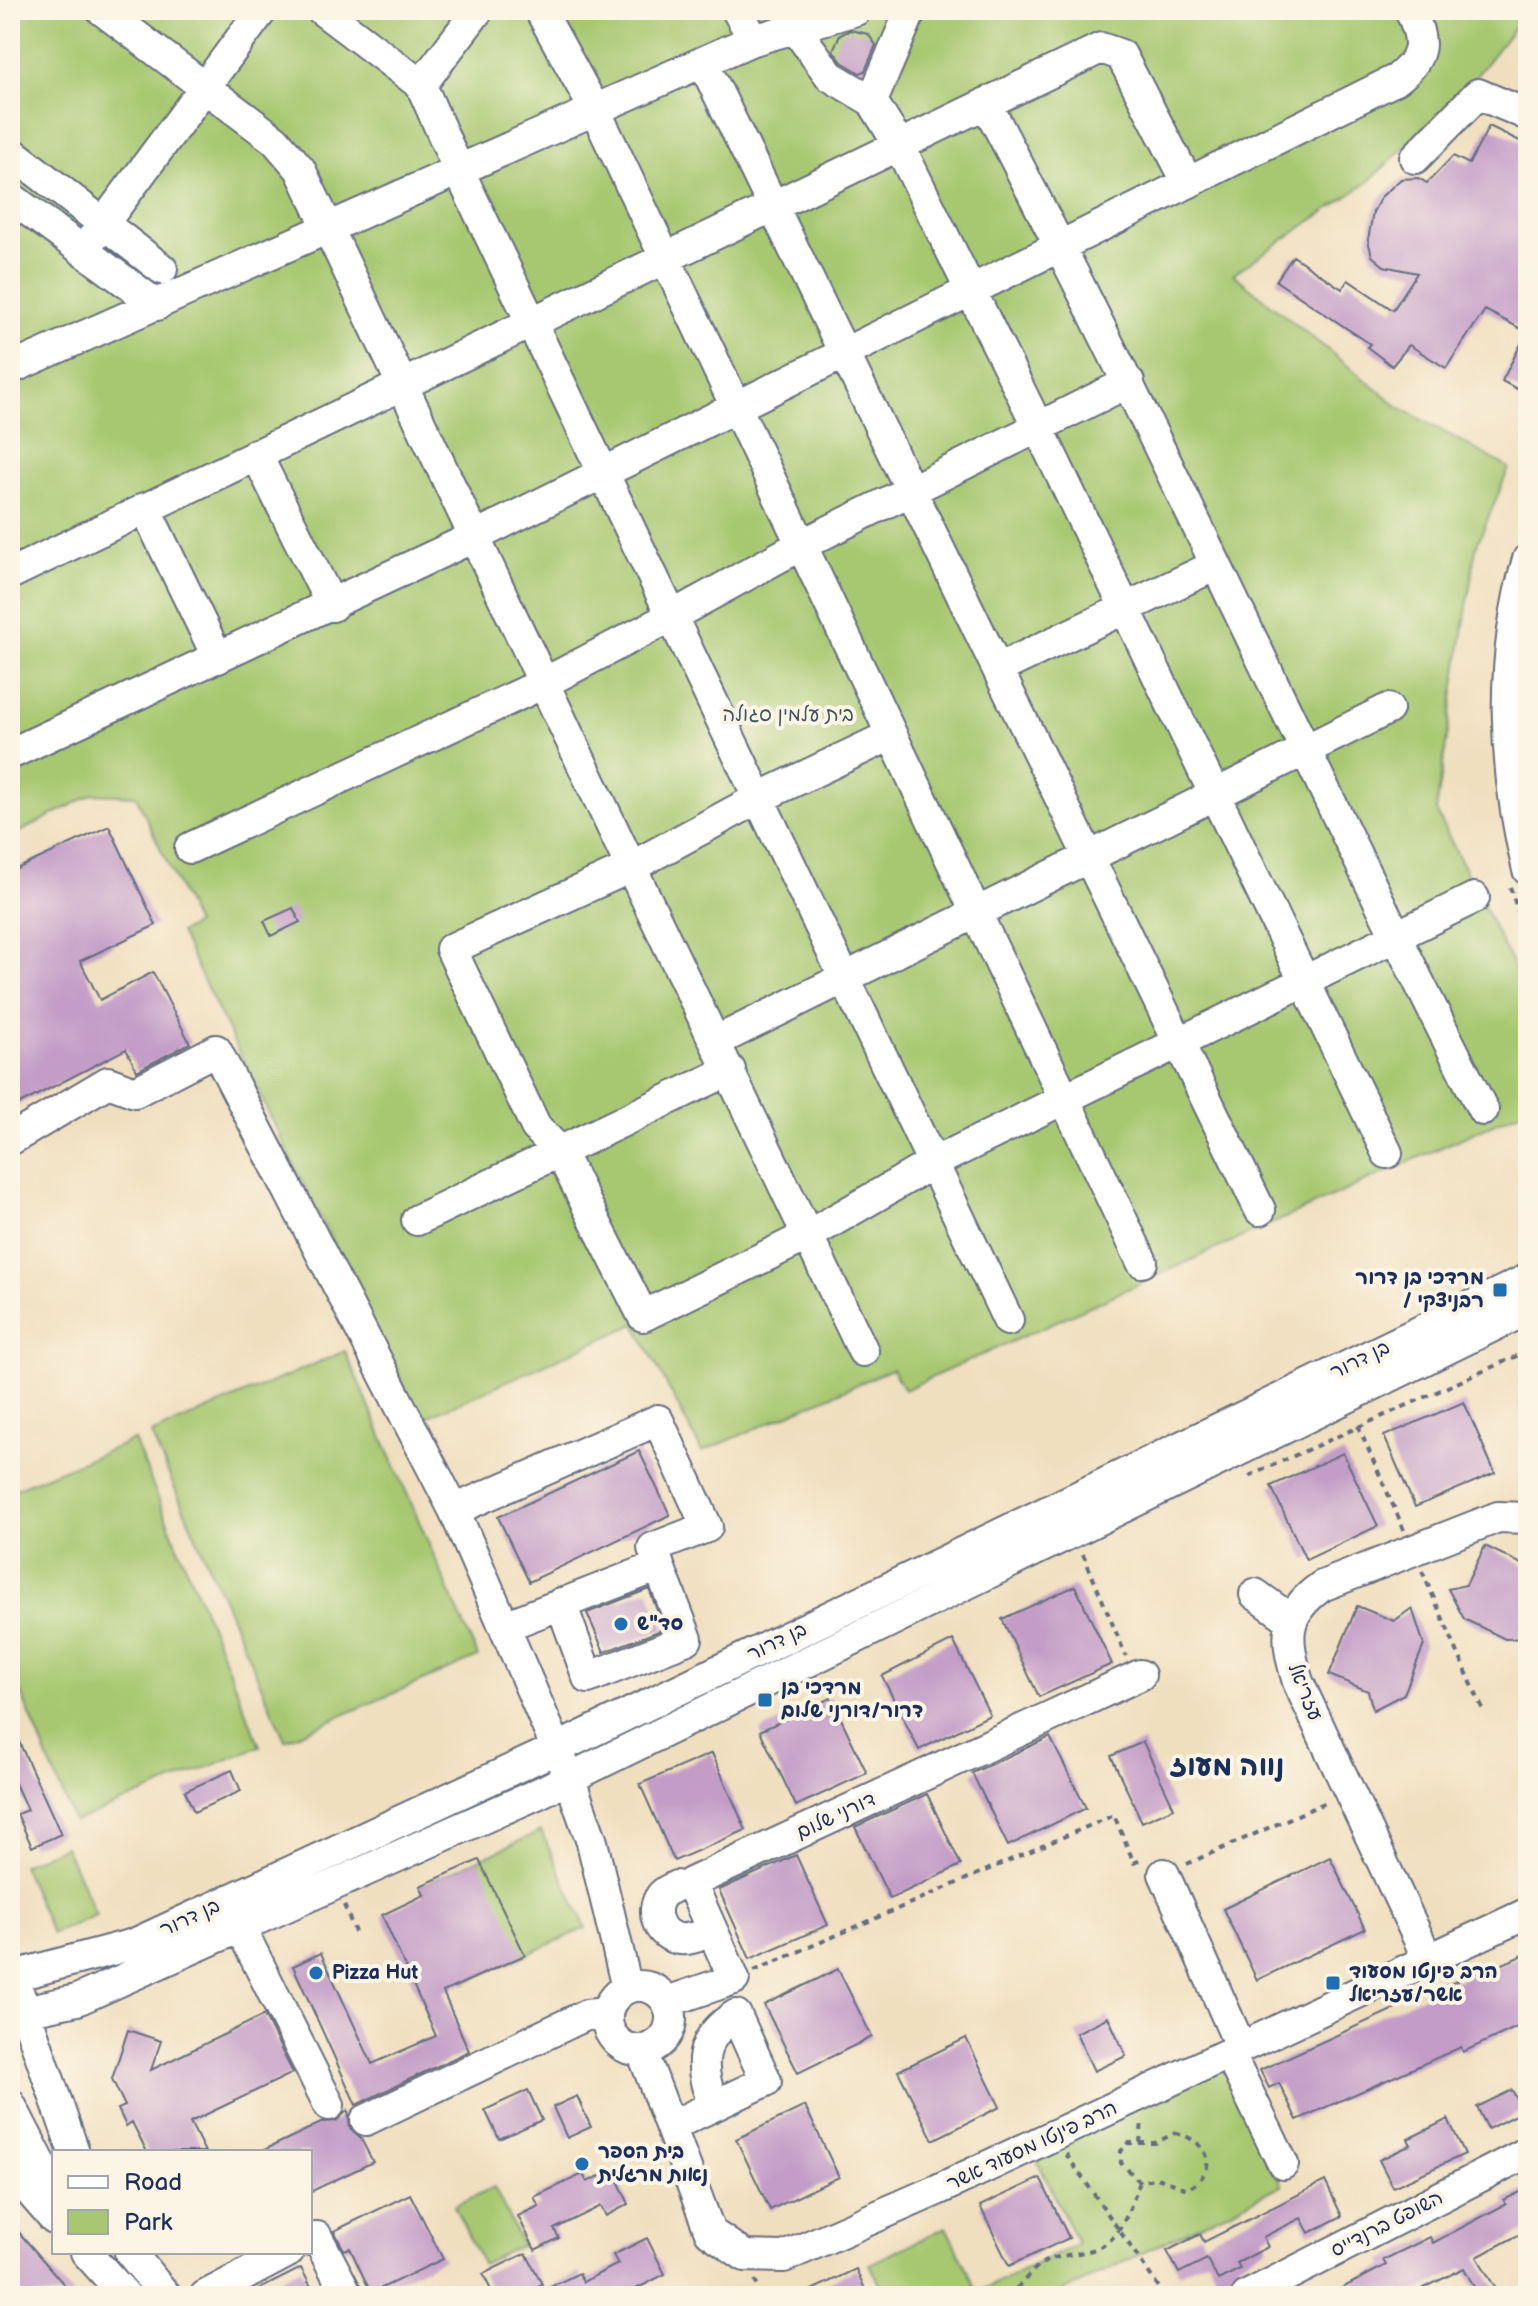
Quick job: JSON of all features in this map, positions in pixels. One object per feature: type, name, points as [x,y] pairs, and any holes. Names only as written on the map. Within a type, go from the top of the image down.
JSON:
[{"type":"street","points":[[102,10],[275,140],[300,169],[863,1351]]},
{"type":"street","points":[[83,251],[262,10]]},
{"type":"street","points":[[322,10],[421,85],[459,171],[1008,1320]]},
{"type":"street","points":[[421,85],[478,10]]},
{"type":"street","points":[[540,10],[595,110],[1142,1262]]},
{"type":"street","points":[[737,10],[754,40]]},
{"type":"street","points":[[872,101],[911,10]]},
{"type":"street","points":[[10,754],[476,536],[1397,79],[1411,68],[1418,56],[1421,40],[1410,10]]},
{"type":"street","points":[[10,369],[754,40],[838,12]]},
{"type":"street","points":[[795,28],[830,76],[872,101],[899,145],[1387,1153]]},
{"type":"street","points":[[10,574],[1101,48],[1121,55],[1188,183]]},
{"type":"street","points":[[703,62],[1260,1210]]},
{"type":"street","points":[[1415,158],[1478,94],[1528,115]]},
{"type":"street","points":[[986,103],[1129,382],[1304,750],[1483,1110]]},
{"type":"street","points":[[10,151],[162,269]]},
{"type":"street","points":[[10,197],[157,305]]},
{"type":"street","points":[[190,848],[544,683],[801,545],[1129,382]]},
{"type":"street","points":[[256,454],[332,606]]},
{"type":"street","points":[[145,508],[218,658]]},
{"type":"street","points":[[1528,559],[1515,613],[1507,693],[1511,774],[1528,870]]},
{"type":"street","points":[[998,669],[1216,565]]},
{"type":"street","points":[[717,1041],[1388,709]]},
{"type":"street","points":[[891,735],[759,798],[631,867],[451,949],[536,1127],[560,1152],[643,1316],[807,1236],[933,1163],[1474,898]]},
{"type":"street","points":[[10,1140],[108,1082],[135,1092],[216,1050],[454,1510],[505,1626],[558,1748],[592,1842],[627,1988]]},
{"type":"street","points":[[417,1220],[730,1070]]},
{"type":"street","name":"בן דרור","points":[[11,1974],[134,1944],[558,1748],[1528,1279]]},
{"type":"street","name":"בן דרור","points":[[17,2013],[77,2000],[539,1793],[1528,1309]]},
{"type":"street","points":[[454,1510],[658,1420],[707,1527],[653,1548],[687,1639],[588,1678],[561,1603]]},
{"type":"street","points":[[1255,1594],[1291,1620],[1303,1599],[1322,1586],[1498,1517],[1528,1518]]},
{"type":"street","points":[[505,1626],[659,1566]]},
{"type":"street","name":"עזריאל","points":[[1291,1620],[1288,1647],[1298,1682],[1428,1959]]},
{"type":"street","name":"דורני שלום","points":[[734,1979],[691,1883],[1138,1676]]},
{"type":"street","points":[[539,1793],[553,1795],[579,1806]]},
{"type":"street","points":[[1164,1874],[1283,2164]]},
{"type":"street","points":[[676,1886],[662,1893],[656,1905],[662,1930],[677,1939],[694,1938],[712,1930]]},
{"type":"street","name":"הרב פינטו מסעוד אשר","points":[[642,2051],[710,2232],[745,2256],[784,2257],[1053,2136],[1528,1913]]},
{"type":"street","points":[[240,1927],[329,2105]]},
{"type":"street","points":[[11,1974],[17,2013],[73,2150]]},
{"type":"street","points":[[667,2002],[734,1979]]},
{"type":"street","points":[[627,1988],[654,1989],[667,2002],[671,2023],[661,2042],[642,2051],[632,2050],[615,2040],[609,2032],[606,2013],[610,2002],[627,1988]]},
{"type":"street","points":[[55,2100],[45,2063],[50,2040],[58,2021],[77,2000]]},
{"type":"street","points":[[366,2120],[586,2015],[606,2013]]},
{"type":"street","points":[[10,2104],[52,2185]]},
{"type":"street","points":[[671,2126],[714,2105]]},
{"type":"street","name":"השופט ברנדייס","points":[[1247,2296],[1528,2152]]},
{"type":"street","points":[[10,2162],[52,2217]]},
{"type":"street","points":[[312,2239],[317,2237],[348,2296]]},
{"type":"street","points":[[87,2254],[126,2296]]},
{"type":"street","points":[[132,2254],[166,2296]]},
{"type":"street","points":[[205,2296],[284,2254]]},
{"type":"path","points":[[1082,1552],[1138,1676]]},
{"type":"path","points":[[734,1979],[1114,1815],[1134,1863],[1156,1853],[1164,1874],[1349,1791]]},
{"type":"path","points":[[1175,2133],[1193,2137],[1204,2148],[1207,2166],[1201,2181],[1187,2189],[1157,2178],[1140,2182],[1121,2163],[1121,2151],[1129,2143],[1155,2143],[1175,2133]]},
{"type":"path","points":[[1053,2136],[1165,2296]]},
{"type":"path","points":[[1007,2296],[1029,2273],[1048,2260],[1097,2249],[1111,2242],[1120,2231],[1140,2182]]},
{"type":"green space","name":"בית עלמין סגולה","points":[[10,10],[1528,10],[1469,85],[1367,183],[1233,274],[1399,407],[1509,468],[1476,547],[1436,811],[1528,996],[1528,1108],[904,1390],[892,1369],[702,1452],[635,1324],[420,1420],[180,933],[196,924],[136,796],[93,794],[10,837]]},
{"type":"green space","points":[[345,1351],[478,1657],[285,1740],[151,1434]]},
{"type":"green space","points":[[134,1440],[260,1746],[74,1822],[10,1666],[10,1491]]},
{"type":"green space","points":[[541,1831],[586,1928],[464,1983],[420,1886]]},
{"type":"green space","points":[[65,1846],[96,1915],[52,1934],[22,1865]]},
{"type":"green space","points":[[1221,2063],[1282,2185],[1054,2296],[886,2296],[870,2264],[946,2227],[978,2292],[1078,2244],[1034,2154]]},
{"type":"green space","points":[[494,2187],[522,2245],[482,2264],[454,2206]]},
{"type":"building","points":[[850,30],[868,34],[876,45],[865,71],[860,73],[842,62],[833,50],[840,35]]},
{"type":"building","points":[[1489,126],[1528,145],[1528,395],[1502,381],[1527,332],[1485,310],[1446,368],[1409,345],[1392,366],[1367,347],[1370,344],[1276,281],[1293,256],[1342,289],[1348,280],[1393,310],[1417,273],[1384,266],[1372,256],[1368,240],[1373,212],[1381,197],[1401,179],[1418,178],[1427,183],[1453,156],[1469,164]]},
{"type":"building","points":[[109,826],[156,925],[80,961],[100,1000],[153,972],[190,1043],[137,1071],[126,1049],[10,1109],[10,872]]},
{"type":"building","points":[[293,908],[300,922],[271,936],[264,921]]},
{"type":"building","points":[[1464,1402],[1495,1473],[1415,1507],[1384,1436]]},
{"type":"building","points":[[639,1451],[670,1515],[529,1582],[498,1517]]},
{"type":"building","points":[[1343,1453],[1378,1526],[1306,1560],[1271,1486]]},
{"type":"building","points":[[1485,1546],[1528,1567],[1528,1638],[1505,1639],[1464,1619],[1448,1589],[1466,1585]]},
{"type":"building","points":[[1075,1586],[1112,1664],[1039,1697],[1002,1619]]},
{"type":"building","points":[[649,1589],[664,1629],[604,1652],[587,1613]]},
{"type":"building","points":[[1357,1606],[1394,1621],[1412,1608],[1424,1645],[1404,1694],[1373,1710],[1368,1691],[1329,1675]]},
{"type":"building","points":[[953,1640],[990,1715],[919,1750],[882,1676]]},
{"type":"building","points":[[831,1698],[867,1773],[796,1806],[760,1731]]},
{"type":"building","points":[[10,1722],[61,1834],[32,1847],[17,1814],[27,1810],[10,1772]]},
{"type":"building","points":[[1050,1737],[1086,1808],[1008,1846],[972,1773]]},
{"type":"building","points":[[1143,1742],[1174,1808],[1142,1822],[1111,1756]]},
{"type":"building","points":[[712,1753],[746,1830],[674,1861],[640,1784]]},
{"type":"building","points":[[232,1770],[241,1791],[194,1812],[185,1791]]},
{"type":"building","points":[[927,1794],[961,1865],[890,1899],[855,1827]]},
{"type":"building","points":[[796,1855],[828,1925],[750,1959],[719,1890]]},
{"type":"building","points":[[1330,1857],[1365,1929],[1257,1980],[1223,1909]]},
{"type":"building","points":[[479,1860],[525,1955],[443,1992],[469,2051],[356,2105],[293,1966],[321,1953],[372,2064],[436,2036],[382,1915],[424,1895],[420,1886]]},
{"type":"building","points":[[1528,1953],[1528,2022],[1463,2052],[1461,2047],[1297,2120],[1279,2083],[1269,2088],[1260,2070],[1495,1964],[1496,1967]]},
{"type":"building","points":[[838,1969],[872,2037],[798,2073],[764,2005]]},
{"type":"building","points":[[264,2015],[293,2073],[190,2122],[204,2150],[146,2150],[132,2122],[126,2126],[118,2109],[125,2106],[112,2079],[128,2030],[161,2041],[151,2070]]},
{"type":"building","points":[[1108,2017],[1126,2056],[1094,2071],[1076,2033]]},
{"type":"building","points":[[966,2038],[1000,2107],[933,2140],[898,2071]]},
{"type":"building","points":[[528,2090],[542,2120],[499,2139],[485,2110]]},
{"type":"building","points":[[1512,2090],[1523,2111],[1488,2129],[1477,2107]]},
{"type":"building","points":[[577,2096],[591,2127],[567,2138],[553,2107]]},
{"type":"building","points":[[805,2106],[839,2177],[770,2210],[736,2139]]},
{"type":"building","points":[[348,2110],[350,2128],[360,2137],[373,2162],[312,2191],[312,2150],[264,2150],[323,2122],[336,2121]]},
{"type":"building","points":[[1448,2119],[1465,2154],[1393,2187],[1379,2160],[1411,2145],[1408,2139]]},
{"type":"building","points":[[613,2170],[629,2204],[606,2216],[601,2206],[554,2229],[559,2238],[535,2250],[518,2216],[539,2206],[534,2197],[583,2174],[587,2182]]},
{"type":"building","points":[[1040,2178],[1069,2238],[1009,2266],[980,2206]]},
{"type":"building","points":[[1325,2181],[1342,2216],[1309,2233],[1301,2218],[1263,2237],[1268,2247],[1237,2263],[1240,2269],[1218,2280],[1207,2259],[1179,2273],[1167,2251],[1200,2234],[1204,2242]]},
{"type":"building","points":[[1528,2188],[1528,2230],[1477,2257],[1500,2296],[1479,2296],[1464,2268],[1408,2296],[1327,2296],[1386,2265],[1383,2260],[1430,2237],[1433,2243],[1506,2204],[1504,2200]]},
{"type":"building","points":[[410,2194],[443,2259],[371,2293],[350,2248],[344,2250],[334,2231]]},
{"type":"building","points":[[10,2222],[74,2296],[10,2296]]},
{"type":"building","points":[[647,2238],[665,2274],[632,2291],[635,2296],[532,2296],[579,2273],[583,2282],[618,2264],[613,2255]]},
{"type":"building","points":[[526,2253],[542,2284],[518,2296],[494,2296],[483,2274]]},
{"type":"building","points":[[301,2268],[316,2296],[246,2296]]},
{"type":"building","points":[[856,2269],[868,2296],[799,2296]]},
{"type":"place","name":"מרדכי בן דרור / רבניצקי","points":[[1500,1290]]},
{"type":"place","name":"סד\"ש","points":[[621,1624]]},
{"type":"place","name":"מרדכי בן דרור/דורני שלום","points":[[765,1700]]},
{"type":"place","name":"Pizza Hut","points":[[316,1973]]},
{"type":"place","name":"הרב פינטו מסעוד אשר/עזריאל","points":[[1333,1983]]},
{"type":"place","name":"בית הספר נאות מרגלית","points":[[582,2164]]},
{"type":"district","name":"נווה מעוז","points":[[1227,1766]]}]
